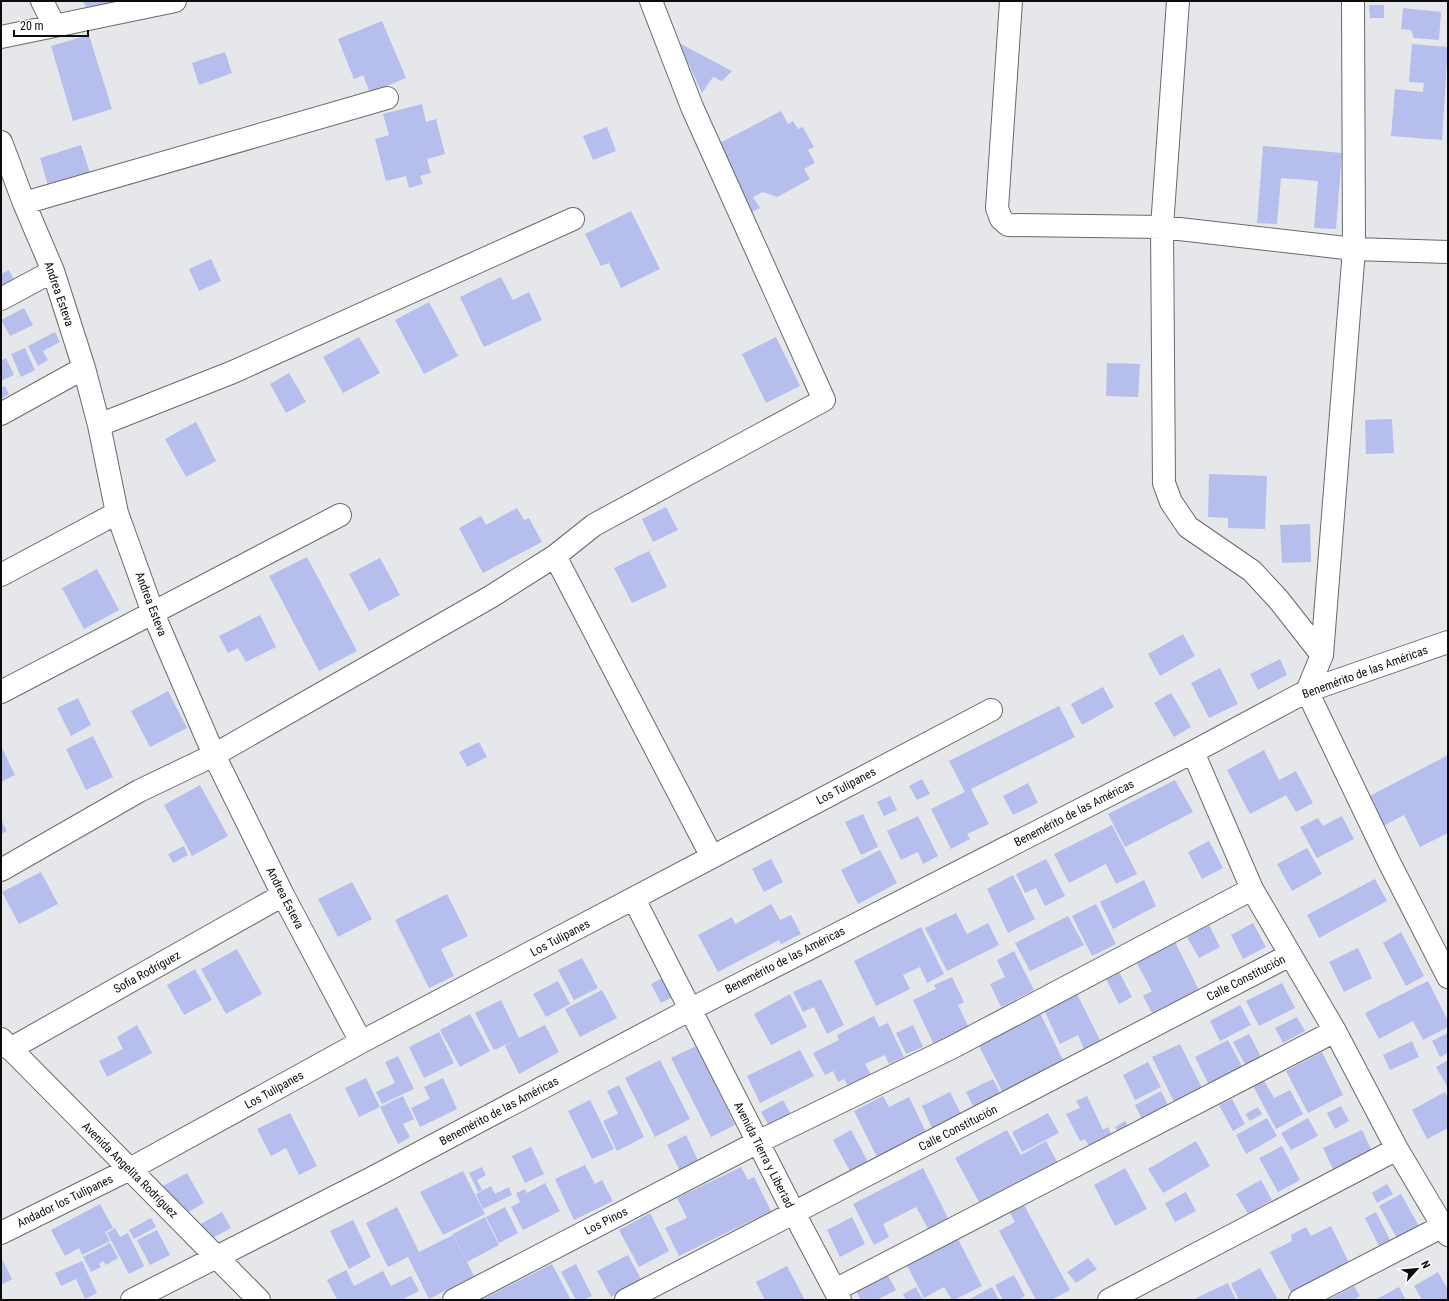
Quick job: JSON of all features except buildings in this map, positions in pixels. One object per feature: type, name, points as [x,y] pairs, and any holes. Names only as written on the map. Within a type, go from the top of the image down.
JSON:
[{"type":"street","points":[[42,1],[54,25]]},
{"type":"street","points":[[1,37],[175,1]]},
{"type":"street","points":[[1,870],[139,791],[214,755],[492,596],[555,556],[594,525],[824,400],[692,107],[651,1]]},
{"type":"street","points":[[1011,1],[996,208],[1001,219],[1008,225],[1162,227],[1354,248],[1448,252]]},
{"type":"street","points":[[1178,1],[1162,227],[1164,483],[1171,502],[1188,527],[1252,571],[1278,599],[1322,655]]},
{"type":"street","points":[[1353,1],[1354,248],[1322,655],[1307,692],[1389,862],[1448,977]]},
{"type":"street","points":[[24,203],[387,98]]},
{"type":"street","name":"Andrea Esteva","points":[[1,142],[24,203],[53,271],[84,368],[99,425],[117,513],[153,613],[214,755],[284,895],[361,1042]]},
{"type":"street","points":[[99,425],[233,372],[573,219]]},
{"type":"street","points":[[1,299],[53,271]]},
{"type":"street","points":[[1,414],[84,368]]},
{"type":"street","points":[[1,575],[117,513]]},
{"type":"street","points":[[1,692],[340,515]]},
{"type":"street","points":[[555,556],[712,857]]},
{"type":"street","name":"Benemérito de las Américas","points":[[132,1300],[372,1178],[691,1008],[1193,752],[1307,692],[1448,642]]},
{"type":"street","name":"Los Tulipanes","points":[[130,1169],[361,1042],[991,710]]},
{"type":"street","points":[[1193,752],[1252,889],[1334,1031],[1397,1149],[1446,1230],[1300,1300]]},
{"type":"street","name":"Los Pinos","points":[[454,1300],[758,1142],[953,1047],[1252,889]]},
{"type":"street","name":"Sofia Rodríguez","points":[[6,1044],[284,895]]},
{"type":"street","name":"Avenida Tierra y Libertad","points":[[634,899],[837,1295]]},
{"type":"street","name":"Calle Constitución","points":[[626,1300],[1290,955]]},
{"type":"street","points":[[837,1295],[1334,1031]]},
{"type":"street","name":"Avenida Angelita Rodríguez","points":[[6,1044],[259,1300]]},
{"type":"street","points":[[1109,1300],[1397,1149]]},
{"type":"street","name":"Andador los Tulipanes","points":[[1,1233],[130,1169]]}]
